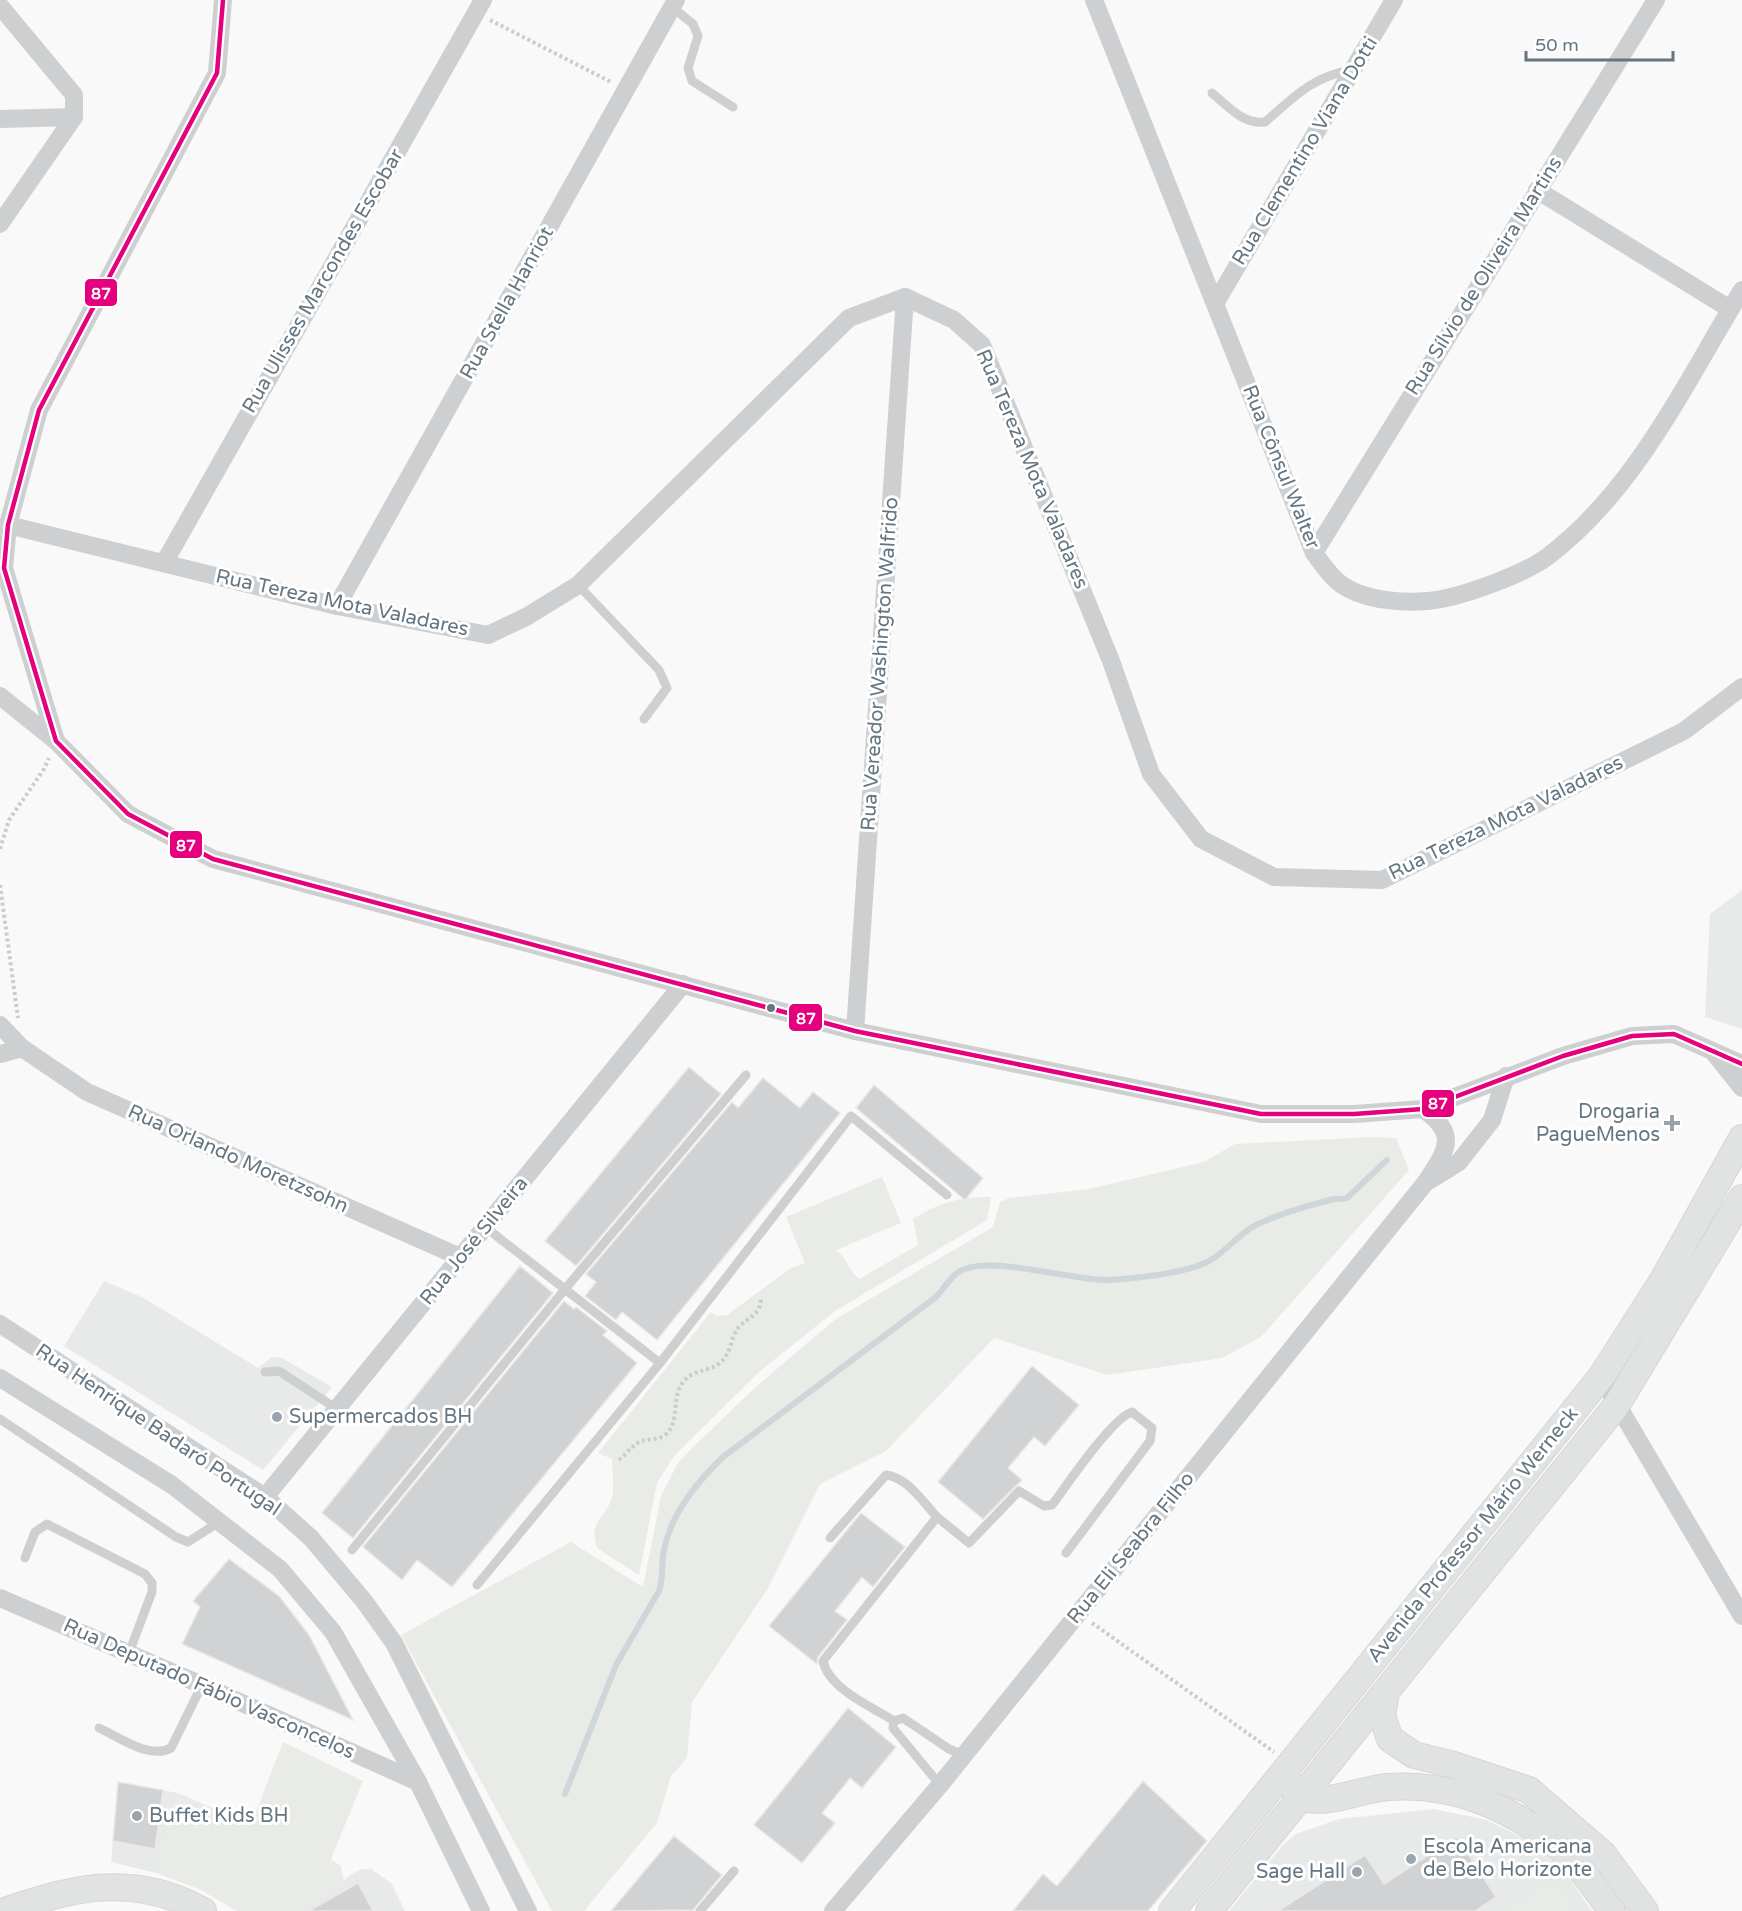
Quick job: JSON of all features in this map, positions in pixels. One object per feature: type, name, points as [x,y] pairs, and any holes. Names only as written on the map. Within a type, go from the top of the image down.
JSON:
[{"type":"main road","name":"Avenida Professor Mário Werneck","points":[[1172,1911],[1601,1377],[1663,1280],[1742,1138]]},
{"type":"main road","name":"Avenida Professor Mário Werneck","points":[[1220,1905],[1299,1798],[1616,1406],[1742,1198]]},
{"type":"main road","points":[[1386,1692],[1382,1716],[1390,1740],[1414,1755],[1451,1764],[1529,1790],[1603,1854],[1645,1911]]},
{"type":"main road","points":[[1289,1763],[1294,1792],[1299,1798],[1317,1802],[1387,1787],[1437,1788],[1482,1799],[1524,1822],[1576,1864],[1612,1911]]},
{"type":"main road","points":[[6,1911],[54,1894],[102,1886],[133,1887],[166,1894],[203,1911]]},
{"type":"street","points":[[56,741],[4,568],[8,525],[39,410],[217,73],[223,0]]},
{"type":"street","name":"Rua Cônsul Walter","points":[[1094,0],[1314,553],[1338,582],[1376,599],[1419,603],[1486,586],[1545,558],[1596,515],[1637,462],[1742,290]]},
{"type":"street","name":"Rua Clementino Viana Dotti","points":[[1216,302],[1394,0]]},
{"type":"street","name":"Rua Sílvio de Oliveira Martins","points":[[1314,553],[1656,0]]},
{"type":"street","name":"Rua Stella Hanriot","points":[[338,606],[674,3]]},
{"type":"street","points":[[0,6],[74,95],[74,117],[0,224]]},
{"type":"street","name":"Rua Ulisses Marcondes Escobar","points":[[164,563],[480,6]]},
{"type":"street","points":[[0,119],[74,117]]},
{"type":"street","points":[[1537,190],[1730,309]]},
{"type":"street","name":"Rua Tereza Mota Valadares","points":[[8,525],[338,606],[488,635],[526,618],[578,585],[849,318],[905,297],[954,320],[981,345],[1112,661],[1151,774],[1201,839],[1274,877],[1382,879],[1684,731],[1742,687]]},
{"type":"street","name":"Rua Vereador Washington Walfrido","points":[[855,1031],[905,297]]},
{"type":"street","points":[[0,696],[56,741],[128,814],[213,859],[855,1031],[1261,1114],[1354,1114],[1423,1109],[1506,1076],[1632,1035],[1674,1034],[1742,1064]]},
{"type":"street","name":"Rua José Silveira","points":[[264,1497],[683,984]]},
{"type":"street","name":"Rua Orlando Moretzsohn","points":[[0,1025],[22,1048],[87,1092],[460,1257]]},
{"type":"street","points":[[0,1054],[22,1048]]},
{"type":"street","points":[[1712,1049],[1742,1088]]},
{"type":"street","name":"Rua Eli Seabra Filho","points":[[1426,1182],[1459,1162],[1492,1120],[1506,1076]]},
{"type":"street","name":"Rua Eli Seabra Filho","points":[[833,1911],[940,1785],[1426,1182],[1442,1157],[1447,1137],[1441,1122],[1423,1109]]},
{"type":"street","name":"Rua Henrique Badaró Portugal","points":[[0,1324],[264,1497],[311,1538],[364,1601],[394,1643],[528,1911]]},
{"type":"street","points":[[1601,1377],[1616,1406],[1742,1616]]},
{"type":"street","name":"Rua Henrique Badaró Portugal","points":[[0,1378],[172,1485],[280,1569],[333,1632],[418,1782],[481,1911]]},
{"type":"street","name":"Rua Deputado Fábio Vasconcelos","points":[[0,1598],[202,1684],[418,1782]]},
{"type":"lane","points":[[674,3],[693,24],[698,36],[688,68],[692,81],[733,107]]},
{"type":"lane","points":[[1212,93],[1245,120],[1254,123],[1265,122],[1314,81],[1330,74],[1352,70]]},
{"type":"lane","points":[[578,585],[659,670],[666,688],[644,719]]},
{"type":"lane","points":[[352,1550],[565,1289],[746,1075]]},
{"type":"lane","points":[[477,1585],[660,1363],[851,1116],[947,1195]]},
{"type":"lane","points":[[485,1227],[660,1363]]},
{"type":"lane","points":[[265,1372],[279,1371],[337,1409]]},
{"type":"lane","points":[[830,1538],[886,1475],[894,1476],[904,1482],[937,1516],[969,1543],[1019,1491],[1044,1506],[1052,1505],[1112,1427],[1126,1414],[1132,1412],[1152,1428],[1150,1441],[1066,1552]]},
{"type":"lane","points":[[0,1419],[176,1537],[188,1542],[219,1522]]},
{"type":"lane","points":[[894,1721],[841,1687],[825,1670],[823,1661],[937,1516]]},
{"type":"lane","points":[[25,1558],[35,1532],[47,1524],[144,1574],[152,1583],[152,1592],[129,1653]]},
{"type":"lane","points":[[99,1728],[150,1751],[162,1753],[171,1748],[202,1684]]},
{"type":"lane","points":[[894,1721],[903,1718],[949,1749],[964,1755]]},
{"type":"lane","points":[[894,1721],[893,1728],[940,1785]]},
{"type":"lane","points":[[700,1911],[734,1871]]},
{"type":"path","points":[[480,6],[626,90]]},
{"type":"path","points":[[0,849],[9,820],[44,769],[56,741]]},
{"type":"path","points":[[0,885],[22,1048]]},
{"type":"path","points":[[619,1460],[637,1443],[656,1440],[666,1434],[674,1420],[675,1398],[678,1389],[698,1370],[716,1366],[722,1361],[738,1328],[755,1315],[761,1299]]},
{"type":"path","points":[[1078,1613],[1289,1763]]},
{"type":"shaded area","points":[[1742,890],[1742,1029],[1705,1017],[1710,914]]},
{"type":"shaded area","points":[[1371,1137],[1396,1138],[1409,1170],[1261,1337],[1222,1358],[1107,1375],[994,1338],[886,1451],[820,1484],[768,1588],[692,1702],[687,1758],[671,1776],[657,1823],[584,1911],[552,1911],[401,1635],[571,1542],[643,1587],[661,1496],[678,1463],[759,1384],[836,1319],[993,1227],[1000,1202],[1009,1198],[1089,1189],[1204,1162],[1235,1144]]},
{"type":"shaded area","points":[[882,1177],[901,1223],[836,1250],[859,1279],[918,1245],[913,1219],[932,1209],[960,1199],[991,1197],[987,1220],[835,1311],[759,1372],[674,1456],[657,1483],[639,1575],[597,1548],[596,1525],[609,1505],[613,1493],[612,1459],[598,1453],[711,1312],[717,1316],[727,1315],[791,1268],[805,1263],[786,1217]]},
{"type":"shaded area","points":[[104,1281],[142,1297],[258,1368],[272,1357],[282,1358],[332,1387],[263,1470],[64,1346]]},
{"type":"shaded area","points":[[283,1742],[363,1781],[331,1859],[341,1866],[344,1883],[306,1911],[237,1911],[199,1889],[156,1873],[178,1793],[251,1825]]},
{"type":"shaded area","points":[[118,1782],[178,1793],[156,1873],[111,1862]]},
{"type":"shaded area","name":"Escola Americana de Belo Horizonte","points":[[1434,1809],[1487,1820],[1531,1842],[1566,1873],[1592,1911],[1229,1911],[1282,1846],[1296,1834],[1339,1819]]},
{"type":"shaded area","points":[[362,1869],[371,1869],[391,1883],[405,1911],[306,1911],[352,1874]]},
{"type":"shaded area","points":[[1554,1880],[1574,1911],[1508,1911]]},
{"type":"building","points":[[689,1067],[721,1094],[576,1266],[545,1241]]},
{"type":"building","points":[[763,1078],[800,1108],[813,1092],[840,1113],[657,1340],[622,1312],[616,1320],[585,1296],[596,1282],[586,1274],[732,1102],[738,1108]]},
{"type":"building","points":[[874,1085],[983,1178],[965,1200],[856,1108]]},
{"type":"building","points":[[520,1266],[553,1293],[353,1538],[322,1513]]},
{"type":"building","points":[[564,1301],[574,1309],[576,1307],[607,1331],[603,1335],[637,1363],[452,1587],[417,1560],[402,1580],[363,1547]]},
{"type":"building","points":[[1032,1366],[1079,1405],[1045,1446],[1034,1437],[1008,1468],[1022,1480],[983,1519],[938,1482]]},
{"type":"building","points":[[861,1513],[905,1547],[873,1587],[862,1577],[835,1611],[847,1620],[818,1657],[817,1664],[769,1626]]},
{"type":"building","points":[[229,1559],[279,1596],[309,1635],[353,1720],[182,1644],[200,1607],[193,1601]]},
{"type":"building","points":[[848,1708],[896,1747],[862,1788],[850,1778],[822,1813],[835,1823],[802,1863],[754,1825]]},
{"type":"building","points":[[1143,1781],[1207,1841],[1148,1911],[1013,1911],[1043,1874],[1057,1886]]},
{"type":"building","name":"Buffet Kids BH","points":[[118,1782],[163,1790],[155,1849],[113,1841]]},
{"type":"building","points":[[674,1836],[722,1875],[693,1910],[611,1911]]},
{"type":"building","points":[[1457,1837],[1496,1897],[1475,1911],[1278,1911],[1365,1855],[1384,1884]]},
{"type":"building","points":[[358,1883],[373,1911],[309,1911]]},
{"type":"waterway","points":[[565,1794],[616,1665],[659,1591],[667,1536],[686,1499],[723,1457],[936,1297],[957,1273],[970,1267],[988,1266],[1030,1269],[1110,1280],[1161,1275],[1187,1269],[1209,1261],[1250,1229],[1265,1221],[1314,1204],[1347,1198],[1387,1160]]},
{"type":"transit line","name":"87","points":[[223,0],[217,73],[39,410],[8,525],[4,568],[56,741],[128,814],[213,859],[855,1031],[1261,1114],[1354,1114],[1423,1109],[1563,1056],[1632,1036],[1674,1034],[1742,1064]]},
{"type":"place","name":"Drogaria PagueMenos","points":[[1672,1123]]},
{"type":"place","name":"Supermercados BH","points":[[277,1417]]},
{"type":"place","name":"Buffet Kids BH","points":[[137,1816]]},
{"type":"place","name":"Escola Americana de Belo Horizonte","points":[[1411,1859]]},
{"type":"place","name":"Sage Hall","points":[[1357,1872]]}]
